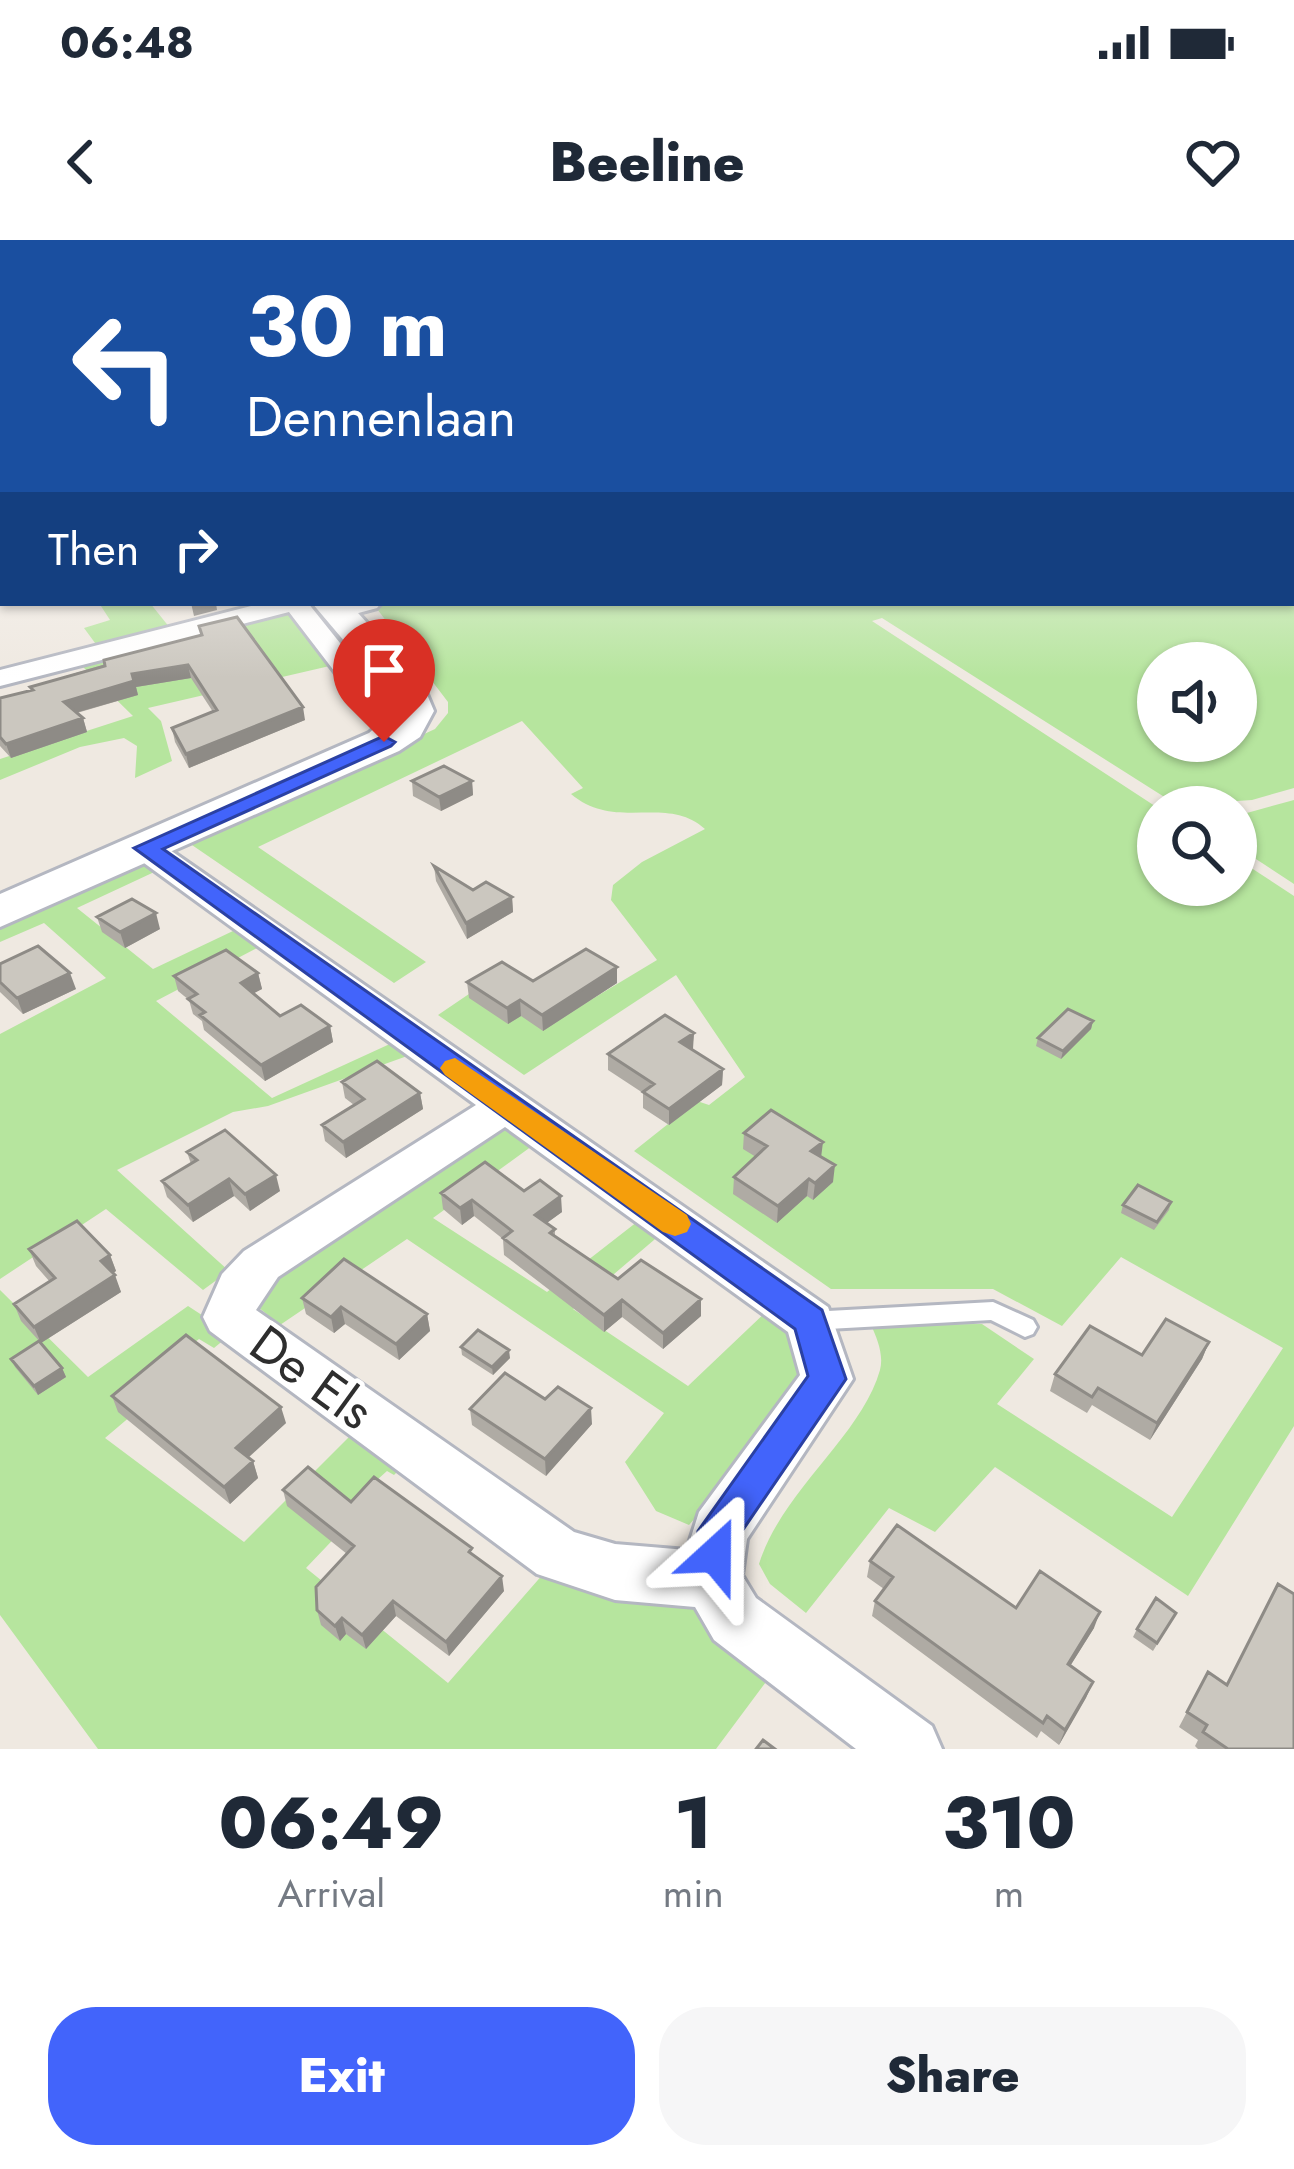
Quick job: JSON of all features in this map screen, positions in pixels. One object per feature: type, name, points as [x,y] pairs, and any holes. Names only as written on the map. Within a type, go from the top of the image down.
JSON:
[{"type":"street","points":[[0,678],[282,606]]},
{"type":"street","points":[[297,606],[389,716]]},
{"type":"street","points":[[345,606],[409,693],[414,710],[389,716]]},
{"type":"street","points":[[0,912],[384,742],[389,716]]},
{"type":"street","points":[[146,848],[810,1321],[827,1379],[718,1531],[712,1580],[735,1619],[909,1749]]},
{"type":"street","name":"De Els","points":[[508,1105],[261,1264],[239,1288],[228,1316],[558,1556],[614,1572],[712,1580]]},
{"type":"lane","points":[[810,1321],[993,1311],[1025,1327]]},
{"type":"green space","points":[[101,606],[152,606],[170,628],[98,647],[84,628],[110,620]]},
{"type":"green space","points":[[375,606],[1294,606],[1294,788],[1257,799],[1257,786],[1147,786],[882,618],[872,621],[1137,794],[1137,906],[1257,906],[1257,872],[1294,896],[1294,1426],[1188,1596],[995,1467],[935,1532],[889,1508],[806,1613],[770,1584],[759,1564],[770,1537],[856,1418],[880,1370],[878,1341],[871,1325],[982,1324],[1034,1359],[997,1404],[1172,1517],[1283,1348],[1121,1257],[1062,1326],[993,1289],[831,1289],[634,1151],[697,1101],[709,1105],[745,1077],[676,975],[524,1075],[438,1015],[491,979],[559,1019],[657,960],[611,900],[613,885],[642,862],[705,829],[674,814],[623,813],[588,805],[571,794],[583,788],[522,721],[258,847],[426,962],[394,983],[189,843],[435,729],[448,713],[448,702]]},
{"type":"green space","points":[[294,608],[347,662],[148,708],[161,721],[172,761],[135,778],[137,746],[124,738],[80,747],[0,780],[0,759],[133,716],[81,665]]},
{"type":"green space","points":[[1294,800],[1294,884],[1257,860],[1257,810]]},
{"type":"green space","points":[[153,859],[165,867],[77,908],[153,969],[233,931],[257,948],[156,1001],[272,1098],[392,1043],[410,1055],[268,1106],[233,1112],[117,1170],[229,1271],[203,1290],[106,1209],[0,1279],[0,1034],[106,978],[44,923],[0,942],[0,927]]},
{"type":"green space","points":[[502,1125],[532,1146],[433,1218],[547,1292],[642,1218],[661,1234],[573,1309],[688,1386],[771,1307],[794,1324],[814,1371],[778,1423],[689,1525],[656,1511],[625,1462],[664,1413],[407,1239],[280,1325],[247,1298]]},
{"type":"green space","points":[[0,1290],[88,1377],[188,1306],[231,1334],[214,1348],[199,1339],[131,1391],[145,1404],[105,1438],[244,1542],[363,1423],[413,1456],[394,1475],[387,1471],[337,1516],[346,1526],[306,1568],[448,1683],[551,1565],[704,1604],[777,1667],[716,1749],[98,1749],[0,1615]]},
{"type":"building","points":[[237,617],[303,707],[186,754],[172,728],[217,710],[188,665],[132,674],[134,681],[64,702],[83,718],[6,744],[0,737],[0,698],[105,666],[104,660],[202,635],[199,626]]},
{"type":"building","points":[[444,766],[472,781],[439,797],[412,781]]},
{"type":"building","points":[[434,866],[473,890],[486,882],[512,897],[466,923]]},
{"type":"building","points":[[132,899],[156,913],[120,932],[97,917]]},
{"type":"building","points":[[38,946],[70,973],[17,998],[0,982],[0,964]]},
{"type":"building","points":[[586,949],[617,967],[542,1015],[520,1000],[507,1008],[467,982],[502,962],[533,981]]},
{"type":"building","points":[[226,950],[258,973],[241,983],[280,1016],[301,1005],[330,1026],[261,1065],[200,1015],[205,1012],[188,999],[197,994],[174,976]]},
{"type":"building","points":[[1068,1009],[1093,1021],[1063,1051],[1038,1038]]},
{"type":"building","points":[[665,1015],[694,1033],[680,1042],[723,1069],[669,1109],[643,1092],[654,1084],[608,1054]]},
{"type":"building","points":[[377,1061],[420,1093],[343,1142],[322,1125],[364,1099],[342,1082]]},
{"type":"building","points":[[771,1110],[823,1142],[811,1151],[835,1165],[815,1183],[809,1179],[778,1206],[734,1177],[767,1146],[744,1133]]},
{"type":"building","points":[[225,1130],[276,1175],[245,1194],[229,1179],[188,1205],[162,1181],[197,1160],[187,1152]]},
{"type":"building","points":[[485,1162],[524,1191],[540,1180],[561,1196],[535,1215],[555,1229],[550,1233],[618,1279],[641,1260],[701,1299],[663,1333],[622,1300],[604,1315],[503,1238],[512,1231],[472,1200],[460,1208],[441,1193]]},
{"type":"building","points":[[1138,1185],[1171,1202],[1157,1222],[1123,1205]]},
{"type":"building","points":[[77,1221],[110,1255],[101,1261],[115,1275],[34,1327],[14,1304],[55,1278],[29,1249]]},
{"type":"building","points":[[344,1259],[427,1314],[396,1344],[341,1307],[331,1317],[302,1298]]},
{"type":"building","points":[[1166,1319],[1209,1342],[1157,1423],[1098,1388],[1092,1397],[1055,1374],[1090,1326],[1142,1355]]},
{"type":"building","points":[[478,1330],[509,1350],[492,1367],[461,1347]]},
{"type":"building","points":[[186,1335],[281,1407],[236,1448],[253,1461],[224,1487],[112,1396]]},
{"type":"building","points":[[39,1341],[62,1368],[34,1386],[11,1359]]},
{"type":"building","points":[[505,1373],[545,1399],[558,1387],[591,1408],[545,1459],[470,1409]]},
{"type":"building","points":[[308,1467],[351,1502],[374,1477],[472,1548],[469,1552],[502,1576],[446,1642],[393,1601],[362,1635],[342,1618],[335,1626],[317,1610],[316,1587],[354,1546],[283,1490]]},
{"type":"building","points":[[897,1525],[1016,1608],[1040,1571],[1100,1612],[1068,1664],[1093,1682],[1065,1730],[1047,1716],[1043,1723],[875,1601],[893,1577],[870,1561]]},
{"type":"building","points":[[1278,1584],[1294,1594],[1294,1749],[1228,1749],[1203,1732],[1207,1725],[1187,1712],[1208,1672],[1227,1685]]},
{"type":"building","points":[[1156,1598],[1176,1613],[1157,1643],[1137,1629]]},
{"type":"slow traffic","points":[[455,1068],[675,1224]]},
{"type":"route","points":[[384,742],[146,848],[810,1321],[827,1379],[718,1531],[715,1555]]}]
